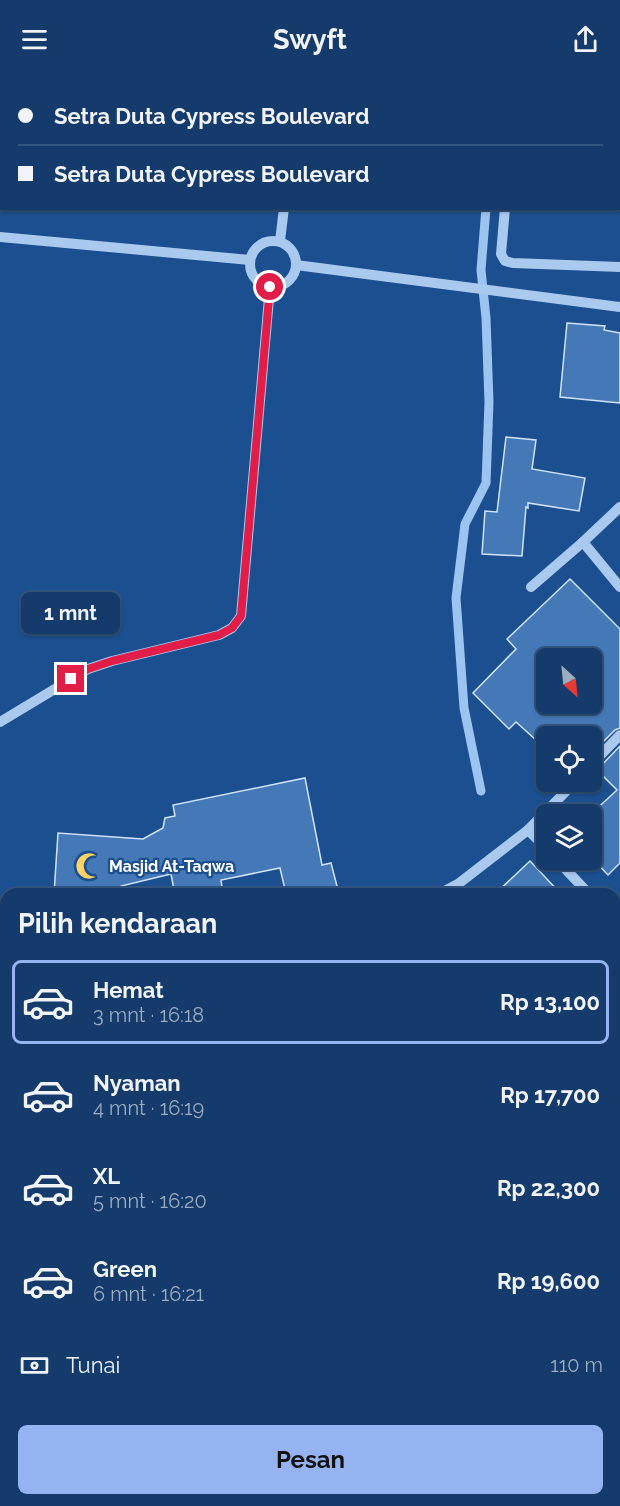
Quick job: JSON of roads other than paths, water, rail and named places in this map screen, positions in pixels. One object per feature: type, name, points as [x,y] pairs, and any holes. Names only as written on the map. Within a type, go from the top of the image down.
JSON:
[{"type":"street","points":[[280,242],[284,210]]},
{"type":"street","points":[[505,210],[501,254],[505,261],[620,267]]},
{"type":"street","points":[[0,237],[249,260]]},
{"type":"street","points":[[266,241],[280,242],[289,246],[295,255],[296,266],[292,277],[282,285],[270,287],[258,283],[251,272],[249,260],[255,248],[266,241]]},
{"type":"street","points":[[296,266],[620,307]]},
{"type":"street","points":[[0,722],[88,669],[219,635],[232,628],[241,616],[270,287]]},
{"type":"street","points":[[531,587],[620,507]]},
{"type":"street","points":[[583,542],[620,587]]},
{"type":"street","points":[[602,754],[620,735]]},
{"type":"street","points":[[450,888],[528,830],[565,792]]},
{"type":"street","points":[[528,830],[536,838]]},
{"type":"street","points":[[566,870],[583,888]]},
{"type":"street","points":[[62,1506],[95,1506]]},
{"type":"waterway","points":[[481,791],[464,708],[456,598],[465,524],[486,483],[489,402],[486,318],[481,270],[486,210]]},
{"type":"place","name":"Masjid At-Taqwa","points":[[89,866]]}]
